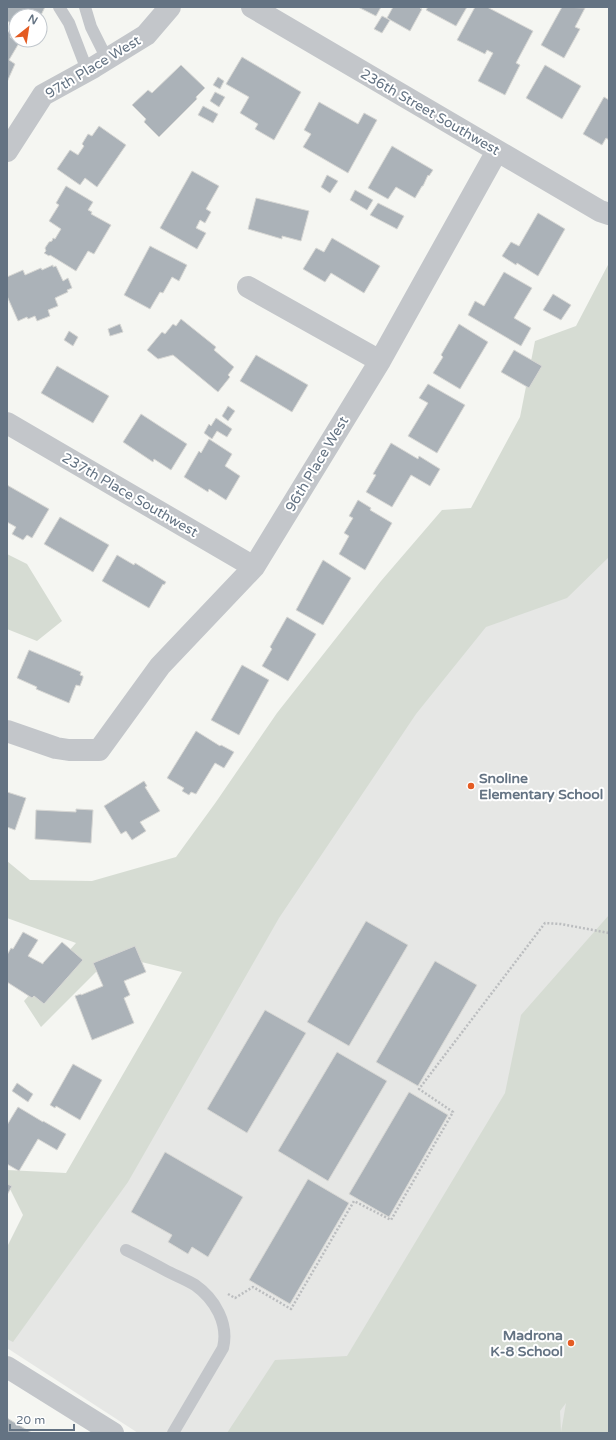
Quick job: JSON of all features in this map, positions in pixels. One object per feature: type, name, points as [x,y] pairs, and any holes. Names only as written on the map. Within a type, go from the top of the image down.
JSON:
[{"type":"street","name":"97th Place West","points":[[7,151],[43,95],[146,35],[170,7]]},
{"type":"street","name":"236th Street Southwest","points":[[252,7],[600,211],[609,214]]},
{"type":"street","name":"96th Place West","points":[[7,731],[56,748],[69,750],[99,750],[160,666],[254,567],[380,361],[497,151]]},
{"type":"street","points":[[248,287],[380,361]]},
{"type":"street","name":"237th Place Southwest","points":[[7,423],[254,567]]},
{"type":"street","points":[[7,1367],[113,1433]]},
{"type":"lane","points":[[59,7],[69,23],[87,70]]},
{"type":"lane","points":[[85,7],[91,27],[107,59]]},
{"type":"lane","points":[[126,1250],[195,1286],[213,1303],[223,1322],[225,1342],[223,1348],[173,1433]]},
{"type":"path","points":[[222,1290],[236,1298],[253,1287],[291,1309],[354,1202],[391,1220],[453,1112],[419,1089],[545,924],[561,924],[609,933]]},
{"type":"shaded area","points":[[609,263],[609,557],[567,598],[486,627],[416,714],[279,918],[128,1182],[13,1342],[7,1339],[7,1247],[23,1215],[7,1183],[7,1170],[66,1173],[182,972],[113,955],[41,1027],[24,1001],[76,943],[7,918],[7,861],[30,880],[92,881],[176,857],[277,713],[381,581],[442,510],[471,508],[520,417],[535,341],[576,326]]},
{"type":"shaded area","name":"Snoline Elementary School","points":[[609,319],[609,1433],[138,1433],[7,1348],[7,1338]]},
{"type":"shaded area","points":[[7,554],[27,564],[62,621],[37,641],[7,629]]},
{"type":"shaded area","points":[[609,915],[609,1433],[227,1433],[275,1360],[347,1356],[505,1093],[521,1015]],"holes":[[[566,1403],[561,1432],[560,1411]]]},
{"type":"building","points":[[7,7],[45,7],[8,8],[7,21]]},
{"type":"building","points":[[358,7],[381,7],[376,16]]},
{"type":"building","points":[[393,7],[421,7],[420,8],[422,9],[410,31],[387,18]]},
{"type":"building","points":[[428,7],[467,7],[456,26],[426,10]]},
{"type":"building","points":[[475,7],[487,7],[533,31],[516,63],[520,65],[505,95],[478,81],[493,53],[487,50],[485,54],[457,40]]},
{"type":"building","points":[[562,7],[585,8],[575,27],[580,29],[564,58],[541,45]]},
{"type":"building","points":[[382,16],[390,20],[382,33],[374,29]]},
{"type":"building","points":[[7,31],[8,48],[16,48],[9,60],[15,64],[7,82]]},
{"type":"building","points":[[242,57],[301,92],[274,140],[255,129],[258,124],[240,113],[249,97],[226,84]]},
{"type":"building","points":[[181,65],[205,88],[196,97],[197,99],[159,137],[144,122],[146,119],[132,105],[148,90],[152,93]]},
{"type":"building","points":[[545,65],[581,86],[562,119],[526,98]]},
{"type":"building","points":[[218,77],[224,81],[220,89],[213,85]]},
{"type":"building","points":[[215,92],[225,97],[219,107],[210,101]]},
{"type":"building","points":[[604,97],[609,100],[609,140],[606,138],[602,145],[583,134]]},
{"type":"building","points":[[319,102],[358,124],[364,113],[377,120],[348,173],[303,147],[311,134],[304,130]]},
{"type":"building","points":[[203,106],[218,114],[213,123],[198,115]]},
{"type":"building","points":[[99,126],[126,145],[97,187],[85,178],[80,185],[57,169],[70,150],[78,155],[84,146],[82,144],[88,134],[92,136]]},
{"type":"building","points":[[392,146],[433,170],[429,176],[428,175],[415,198],[396,187],[388,199],[368,188]]},
{"type":"building","points":[[192,171],[219,186],[206,209],[211,212],[205,223],[200,220],[196,228],[206,233],[197,249],[160,228]]},
{"type":"building","points":[[327,175],[338,181],[330,193],[321,187]]},
{"type":"building","points":[[66,186],[93,202],[88,210],[92,212],[91,214],[111,225],[94,254],[88,251],[76,271],[44,253],[49,242],[52,241],[53,238],[55,239],[61,229],[49,221],[59,205],[56,203]]},
{"type":"building","points":[[355,190],[373,200],[367,210],[350,200]]},
{"type":"building","points":[[256,198],[309,211],[301,241],[282,236],[282,239],[248,229]]},
{"type":"building","points":[[378,203],[404,216],[397,229],[370,215]]},
{"type":"building","points":[[538,213],[565,229],[538,276],[502,256],[511,242],[519,246]]},
{"type":"building","points":[[332,238],[380,266],[364,293],[331,273],[325,282],[303,269],[316,248],[324,252]]},
{"type":"building","points":[[150,246],[187,265],[179,281],[172,277],[163,293],[160,292],[150,309],[124,295]]},
{"type":"building","points":[[53,265],[53,267],[56,266],[63,281],[68,278],[72,288],[67,290],[68,292],[55,298],[58,306],[48,310],[50,316],[37,321],[35,316],[28,319],[27,317],[18,321],[7,296],[7,277],[23,270],[25,275],[41,268],[42,270]]},
{"type":"building","points":[[504,272],[532,288],[514,318],[531,328],[521,346],[468,315],[475,301],[484,306]]},
{"type":"building","points":[[553,294],[571,305],[561,320],[543,310]]},
{"type":"building","points":[[181,319],[216,347],[214,350],[234,367],[228,375],[230,377],[218,392],[173,355],[158,359],[147,350],[162,332],[165,334],[173,324],[176,326]]},
{"type":"building","points":[[120,324],[123,332],[110,336],[108,329]]},
{"type":"building","points":[[459,324],[488,342],[460,389],[433,373],[443,357],[441,355]]},
{"type":"building","points":[[69,331],[78,337],[73,346],[64,340]]},
{"type":"building","points":[[514,350],[542,366],[529,388],[501,372]]},
{"type":"building","points":[[256,355],[308,385],[292,412],[240,381]]},
{"type":"building","points":[[57,366],[109,396],[93,423],[41,393]]},
{"type":"building","points":[[428,384],[465,405],[437,453],[408,436],[428,403],[419,398]]},
{"type":"building","points":[[228,406],[235,411],[228,421],[222,416]]},
{"type":"building","points":[[141,414],[187,444],[171,470],[154,459],[153,462],[123,442]]},
{"type":"building","points":[[216,418],[232,429],[227,437],[217,431],[212,439],[204,433],[209,424],[211,426]]},
{"type":"building","points":[[209,439],[232,454],[225,466],[240,476],[226,500],[209,489],[208,492],[184,477],[199,451],[201,453]]},
{"type":"building","points":[[391,443],[418,459],[419,456],[440,469],[430,486],[411,475],[392,507],[366,492],[376,475],[373,474]]},
{"type":"building","points":[[7,485],[49,509],[32,538],[27,535],[23,540],[12,534],[16,527],[7,522]]},
{"type":"building","points":[[358,500],[371,508],[370,510],[392,523],[365,570],[339,554],[349,536],[344,533],[353,518],[349,516]]},
{"type":"building","points":[[60,517],[109,545],[93,572],[44,544]]},
{"type":"building","points":[[117,555],[134,565],[135,563],[166,582],[164,585],[163,584],[149,608],[102,581]]},
{"type":"building","points":[[323,560],[351,578],[323,625],[296,610]]},
{"type":"building","points":[[287,617],[316,634],[288,681],[262,666],[272,649],[270,647]]},
{"type":"building","points":[[29,650],[81,672],[80,675],[83,676],[83,678],[80,686],[76,685],[69,703],[36,689],[37,687],[17,678]]},
{"type":"building","points":[[242,665],[269,680],[239,735],[211,720]]},
{"type":"building","points":[[196,731],[220,746],[221,745],[234,752],[224,768],[215,763],[196,794],[191,792],[189,795],[182,791],[184,788],[167,778]]},
{"type":"building","points":[[144,781],[147,786],[145,787],[160,811],[140,822],[146,831],[132,840],[126,831],[121,834],[104,806]]},
{"type":"building","points":[[7,792],[26,798],[15,830],[7,827]]},
{"type":"building","points":[[76,809],[93,810],[91,843],[35,839],[36,810],[76,812]]},
{"type":"building","points":[[366,921],[408,945],[349,1046],[307,1022]]},
{"type":"building","points":[[23,932],[38,940],[28,956],[43,964],[62,942],[83,960],[44,1004],[34,996],[32,998],[7,982],[7,955],[11,948],[13,949]]},
{"type":"building","points":[[135,946],[146,972],[124,981],[130,995],[124,998],[134,1023],[92,1040],[75,996],[103,986],[93,963]]},
{"type":"building","points":[[435,961],[477,985],[418,1086],[376,1062]]},
{"type":"building","points":[[265,1010],[306,1033],[247,1133],[207,1109]]},
{"type":"building","points":[[337,1052],[387,1081],[328,1181],[278,1151]]},
{"type":"building","points":[[73,1064],[102,1080],[80,1120],[56,1106],[55,1108],[50,1105]]},
{"type":"building","points":[[17,1083],[33,1094],[28,1102],[12,1091]]},
{"type":"building","points":[[409,1092],[448,1115],[389,1217],[349,1194]]},
{"type":"building","points":[[18,1107],[66,1134],[57,1150],[38,1139],[19,1171],[7,1164],[7,1125]]},
{"type":"building","points":[[165,1152],[243,1197],[208,1257],[192,1247],[188,1254],[168,1242],[172,1235],[131,1212]]},
{"type":"building","points":[[308,1179],[349,1203],[290,1304],[249,1280]]},
{"type":"building","points":[[7,1184],[12,1186],[7,1195]]},
{"type":"building","points":[[7,1418],[32,1433],[7,1433]]},
{"type":"place","name":"Snoline Elementary School","points":[[471,786]]},
{"type":"place","name":"Madrona K-8 School","points":[[571,1343]]}]
